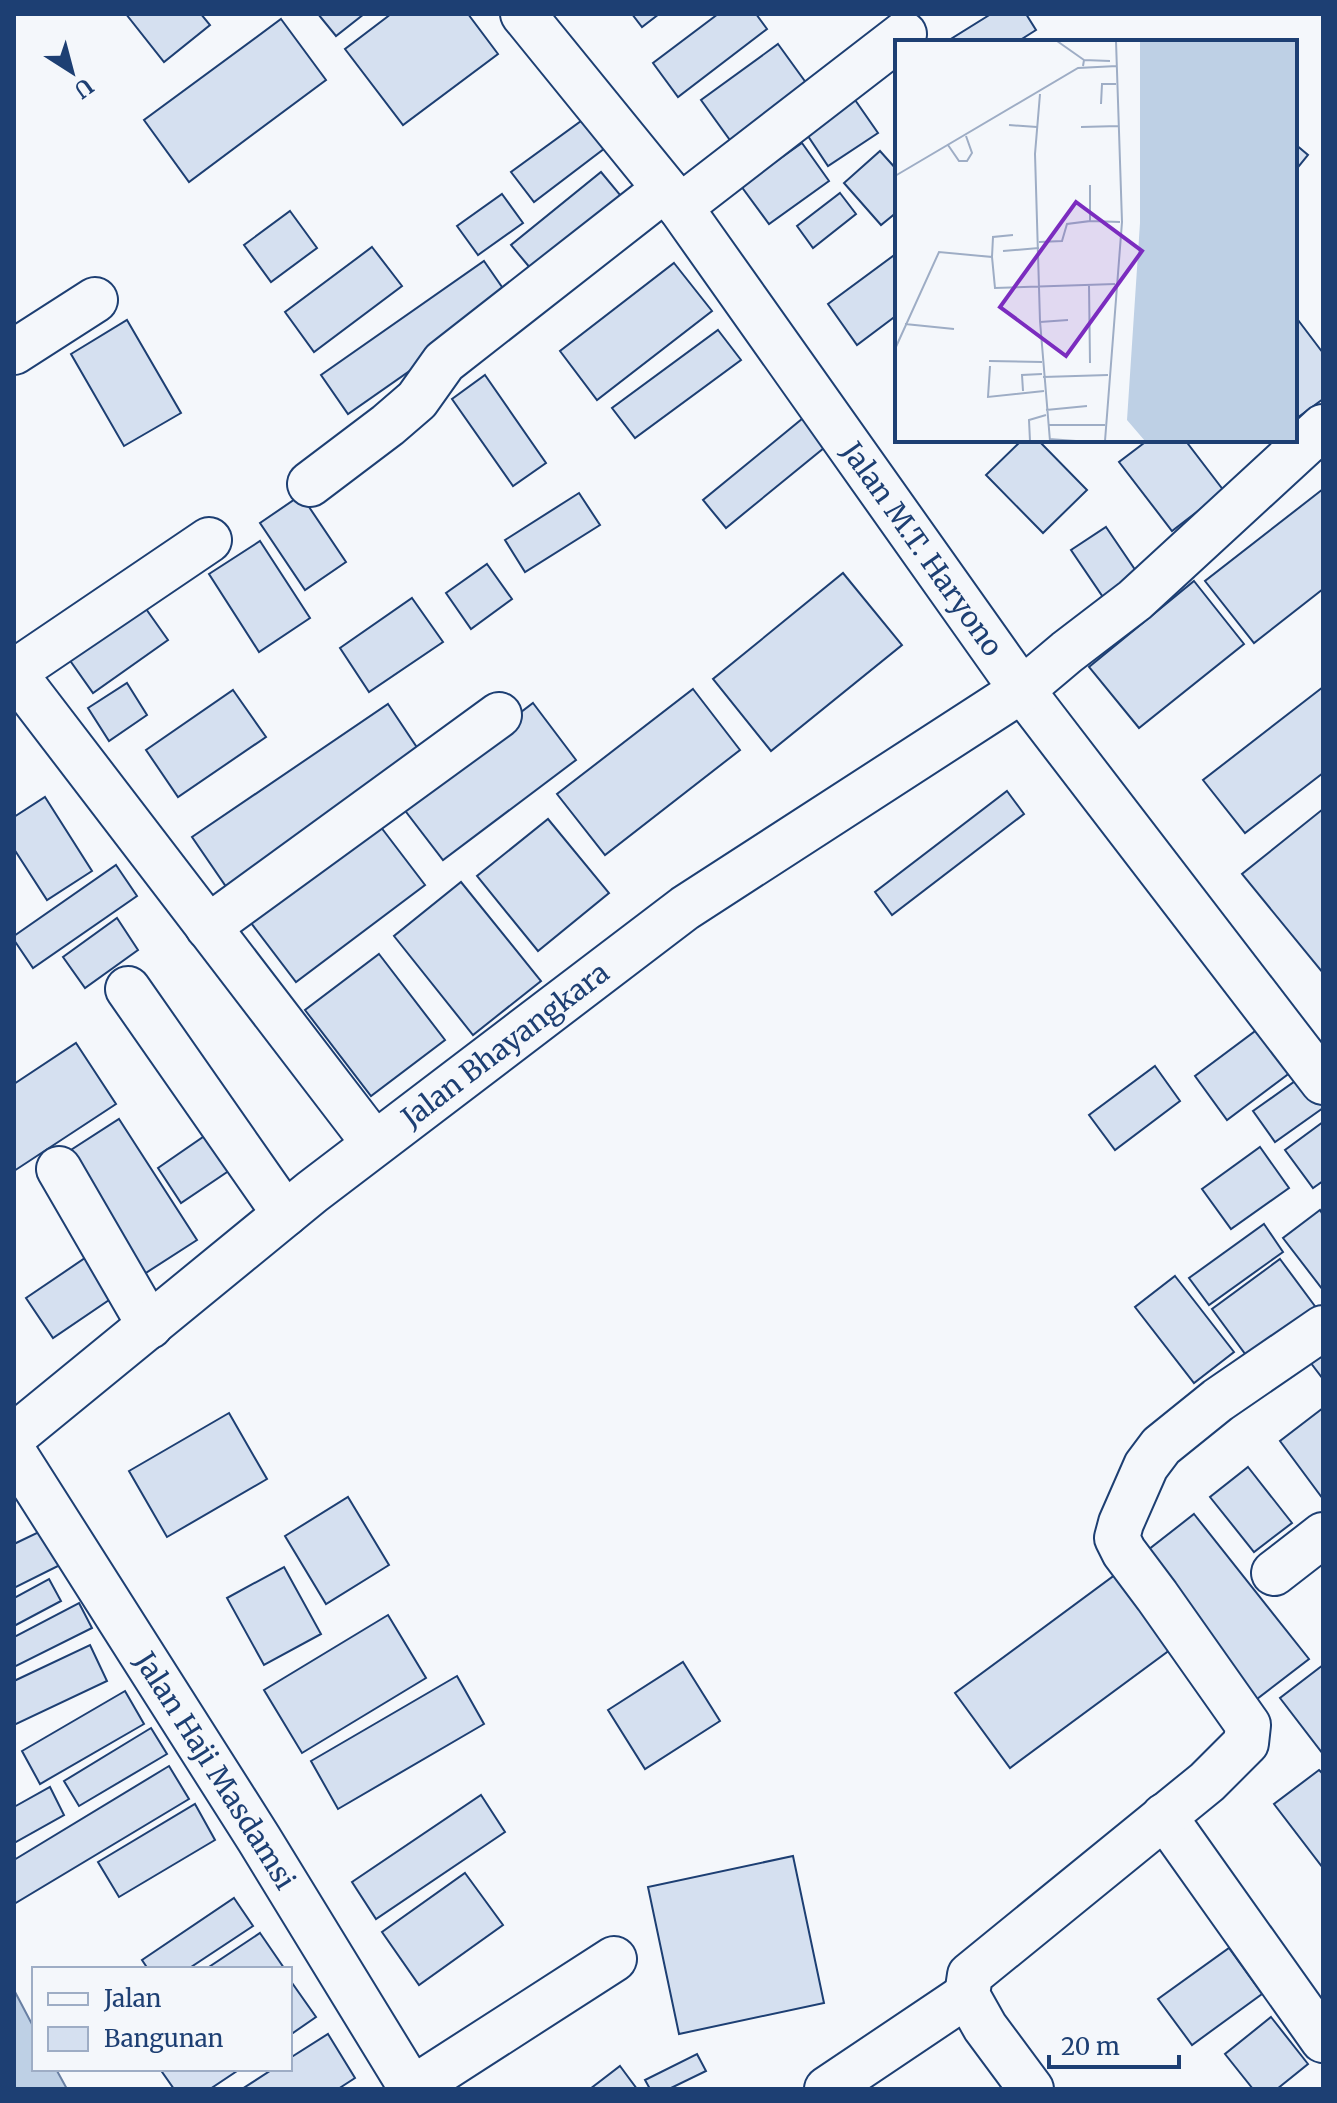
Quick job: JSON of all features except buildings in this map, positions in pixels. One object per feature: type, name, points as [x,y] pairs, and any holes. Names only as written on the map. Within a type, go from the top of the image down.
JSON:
[{"type":"main road","name":"Jalan M.T. Haryono","points":[[523,14],[673,198],[1022,690],[1323,1082]]},
{"type":"main road","points":[[896,40],[904,34]]},
{"type":"main road","points":[[310,484],[417,400],[444,362],[895,40]]},
{"type":"main road","points":[[14,352],[95,300]]},
{"type":"main road","name":"Jalan Bhayangkara","points":[[14,1436],[374,1143],[685,908],[1022,690],[1135,600],[1323,427]]},
{"type":"main road","points":[[209,540],[14,673],[374,1143]]},
{"type":"main road","points":[[208,927],[499,715]]},
{"type":"main road","points":[[128,989],[285,1214]]},
{"type":"main road","points":[[59,1169],[150,1326]]},
{"type":"main road","points":[[1031,2089],[985,2027],[967,1995],[970,1975],[1207,1782],[1246,1743],[1248,1725],[1124,1552],[1117,1538],[1121,1523],[1146,1466],[1161,1446],[1218,1400],[1323,1328]]},
{"type":"main road","name":"Jalan Haji Masdamsi","points":[[14,1453],[259,1839],[412,2089]]},
{"type":"main road","points":[[1274,1573],[1323,1535]]},
{"type":"main road","points":[[1164,1816],[1323,2040]]},
{"type":"main road","points":[[412,2089],[614,1959]]},
{"type":"main road","points":[[827,2089],[967,1995]]},
{"type":"water","points":[[14,1990],[32,2024],[32,2071],[57,2071],[67,2089],[14,2089]]}]
